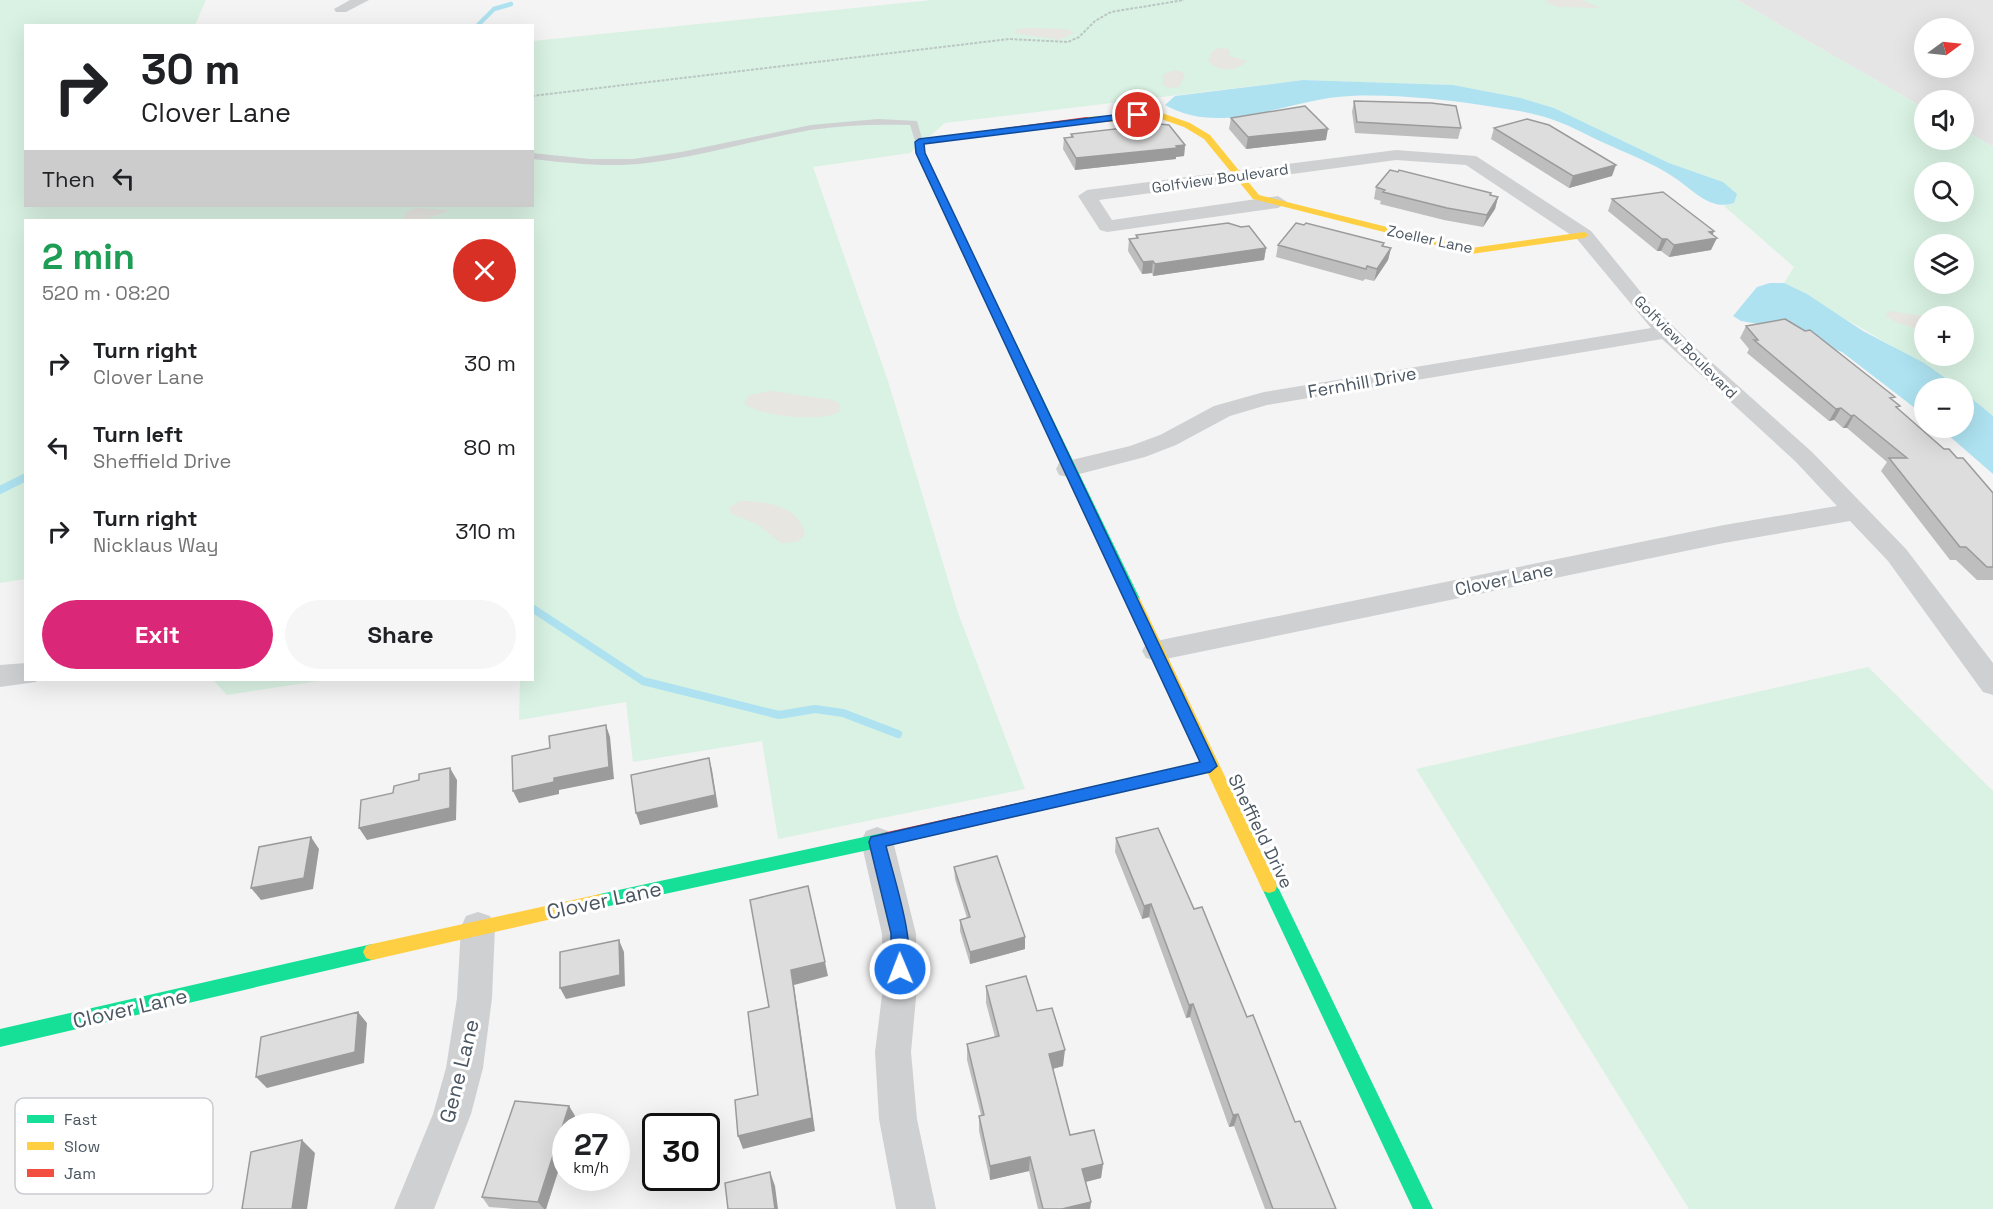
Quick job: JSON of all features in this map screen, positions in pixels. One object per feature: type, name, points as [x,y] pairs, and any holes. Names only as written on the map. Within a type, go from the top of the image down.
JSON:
[{"type":"street","points":[[341,9],[362,0]]},
{"type":"street","name":"Zoeller Lane","points":[[919,142],[1110,117],[1162,116],[1188,125],[1207,137],[1256,197],[1471,251],[1584,235]]},
{"type":"street","name":"Sheffield Drive","points":[[919,142],[920,153],[1068,469],[1423,1209]]},
{"type":"street","name":"Golfview Boulevard","points":[[1088,196],[1396,155],[1470,160],[1584,235],[1646,311],[1804,458],[1853,512],[1897,555],[1993,684]]},
{"type":"street","name":"Zoeller Lane","points":[[1088,196],[1107,226],[1278,202]]},
{"type":"street","name":"Fernhill Drive","points":[[1068,469],[1137,452],[1168,440],[1222,411],[1264,399],[1553,349],[1667,332]]},
{"type":"street","name":"Clover Lane","points":[[1156,651],[1724,534],[1853,512]]},
{"type":"street","points":[[0,676],[24,674]]},
{"type":"street","name":"Clover Lane","points":[[0,1038],[478,927],[877,842],[1210,766]]},
{"type":"street","points":[[877,842],[899,933],[900,987],[893,1052],[898,1119],[916,1209]]},
{"type":"street","name":"Gene Lane","points":[[414,1209],[423,1177],[452,1114],[473,1031],[478,927]]},
{"type":"lane","points":[[534,156],[602,162],[644,160],[797,129],[866,120],[914,123],[919,142]]},
{"type":"path","points":[[534,96],[996,41],[1022,39],[1064,43],[1079,37],[1095,21],[1112,12],[1184,0]]},
{"type":"shaded area","points":[[1737,0],[1993,0],[1993,147],[1974,136],[1974,90],[1914,90],[1914,102]]},
{"type":"green space","points":[[0,0],[206,0],[195,24],[24,24],[24,207],[534,207],[534,41],[932,0],[1737,0],[1914,102],[1914,150],[1974,150],[1974,136],[1993,147],[1993,416],[1974,400],[1974,378],[1947,378],[1926,366],[1974,366],[1974,306],[1914,306],[1914,359],[1784,283],[1794,267],[1724,206],[1734,203],[1723,182],[1669,163],[1554,108],[1521,98],[1453,85],[1303,80],[945,123],[910,153],[813,167],[888,381],[958,613],[1025,789],[778,839],[762,741],[633,762],[626,702],[519,720],[520,681],[534,681],[534,219],[24,219],[24,579],[0,583]]},
{"type":"green space","points":[[1868,667],[1993,791],[1993,1209],[1689,1209],[1416,769]]},
{"type":"green space","points":[[214,681],[318,681],[227,695]]},
{"type":"sand","points":[[1547,0],[1582,0],[1601,8],[1558,7],[1547,3]]},
{"type":"sand","points":[[1017,29],[1068,29],[1074,33],[1059,40],[1015,33]]},
{"type":"sand","points":[[1218,48],[1230,49],[1230,56],[1247,61],[1243,65],[1227,70],[1216,67],[1208,60],[1212,51]]},
{"type":"sand","points":[[1175,70],[1182,72],[1185,76],[1179,87],[1168,88],[1163,85],[1163,74]]},
{"type":"sand","points":[[417,208],[450,210],[427,219],[403,219],[407,211]]},
{"type":"sand","points":[[1890,311],[1914,315],[1914,328],[1895,322],[1885,315]]},
{"type":"sand","points":[[771,391],[833,400],[839,403],[840,411],[821,417],[792,417],[763,412],[744,403],[750,395]]},
{"type":"sand","points":[[740,501],[770,504],[789,511],[802,525],[805,535],[797,542],[781,543],[757,524],[732,514],[729,507]]},
{"type":"water","points":[[1303,80],[1453,85],[1521,98],[1554,108],[1669,163],[1723,182],[1737,194],[1734,203],[1726,205],[1710,202],[1658,168],[1562,123],[1532,114],[1481,105],[1416,98],[1350,96],[1327,98],[1257,114],[1210,118],[1187,114],[1165,105],[1175,96]]},
{"type":"water","points":[[1770,283],[1784,283],[1807,294],[1863,331],[1914,358],[1914,366],[1928,366],[1946,378],[1914,378],[1914,407],[1842,352],[1776,327],[1741,321],[1733,316],[1757,287]]},
{"type":"water","points":[[1974,400],[1993,416],[1993,474],[1952,438],[1974,438]]},
{"type":"building","points":[[1354,101],[1456,106],[1461,128],[1357,122]]},
{"type":"building","points":[[1305,106],[1328,129],[1248,137],[1231,118]]},
{"type":"building","points":[[1527,119],[1549,125],[1616,165],[1573,176],[1494,128]]},
{"type":"building","points":[[1159,124],[1169,125],[1185,145],[1176,146],[1177,148],[1076,158],[1064,138],[1073,137],[1071,134]]},
{"type":"building","points":[[1390,170],[1398,172],[1399,170],[1491,193],[1490,195],[1498,197],[1487,215],[1447,208],[1383,192],[1385,190],[1376,187]]},
{"type":"building","points":[[1663,192],[1714,231],[1709,232],[1717,238],[1674,245],[1667,239],[1662,239],[1612,199]]},
{"type":"building","points":[[1228,223],[1241,227],[1249,226],[1266,248],[1155,264],[1153,261],[1143,262],[1129,239],[1138,238],[1136,235]]},
{"type":"building","points":[[1296,223],[1304,225],[1306,223],[1384,243],[1382,246],[1391,248],[1377,269],[1367,266],[1366,269],[1278,245]]},
{"type":"building","points":[[1785,319],[1805,331],[1810,330],[1895,397],[1890,398],[1900,406],[1896,407],[1914,423],[1914,438],[1931,438],[1944,449],[1949,449],[1957,458],[1963,458],[1993,493],[1993,567],[1987,567],[1966,547],[1960,547],[1889,458],[1907,458],[1854,415],[1851,416],[1841,408],[1836,409],[1754,340],[1758,340],[1746,326]]},
{"type":"building","points":[[606,725],[609,767],[554,778],[554,782],[513,791],[512,756],[550,748],[549,736]]},
{"type":"building","points":[[709,758],[715,795],[636,813],[631,775]]},
{"type":"building","points":[[450,768],[450,808],[359,828],[361,800],[393,793],[394,786],[419,780],[419,774]]},
{"type":"building","points":[[1158,828],[1194,909],[1202,907],[1247,1017],[1253,1015],[1295,1122],[1300,1121],[1336,1209],[1273,1209],[1238,1114],[1233,1115],[1193,1004],[1189,1005],[1151,904],[1144,906],[1116,838]]},
{"type":"building","points":[[311,837],[304,878],[251,888],[259,847]]},
{"type":"building","points":[[997,856],[1025,937],[970,952],[960,920],[970,917],[954,867]]},
{"type":"building","points":[[808,886],[825,962],[791,970],[812,1118],[738,1136],[735,1100],[758,1095],[748,1012],[769,1007],[750,900]]},
{"type":"building","points":[[619,940],[620,975],[560,988],[560,952]]},
{"type":"building","points":[[1026,976],[1037,1011],[1052,1008],[1065,1050],[1049,1054],[1070,1135],[1094,1130],[1103,1164],[1082,1169],[1091,1202],[1062,1209],[1043,1209],[1030,1157],[990,1166],[979,1116],[984,1115],[967,1044],[999,1036],[986,986]]},
{"type":"building","points":[[358,1012],[355,1052],[256,1077],[261,1037]]},
{"type":"building","points":[[515,1101],[569,1106],[567,1113],[552,1113],[552,1159],[538,1202],[482,1197]]},
{"type":"building","points":[[302,1140],[292,1209],[242,1209],[251,1152]]},
{"type":"building","points":[[770,1172],[775,1209],[728,1209],[725,1183]]},
{"type":"waterway","points":[[479,24],[494,9],[511,4]]},
{"type":"waterway","points":[[0,490],[24,478]]},
{"type":"waterway","points":[[534,609],[643,681],[779,715],[815,709],[843,713],[898,734]]},
{"type":"traffic: fast","points":[[975,269],[1133,599]]},
{"type":"traffic: fast","points":[[1109,789],[1210,766]]},
{"type":"traffic: fast","points":[[600,901],[887,839]]},
{"type":"traffic: fast","points":[[1269,886],[1423,1209]]},
{"type":"traffic: fast","points":[[0,1038],[372,952]]},
{"type":"traffic: slow","points":[[1086,120],[1162,116],[1187,125],[1207,137],[1256,197],[1471,251],[1584,235]]},
{"type":"traffic: slow","points":[[1133,599],[1269,886]]},
{"type":"traffic: slow","points":[[372,952],[600,901]]},
{"type":"traffic: jam","points":[[975,269],[920,153],[919,142],[1086,120]]},
{"type":"traffic: jam","points":[[887,839],[1109,789]]},
{"type":"route","points":[[900,969],[899,933],[877,842],[1210,766],[920,153],[919,142],[1138,115]]}]
